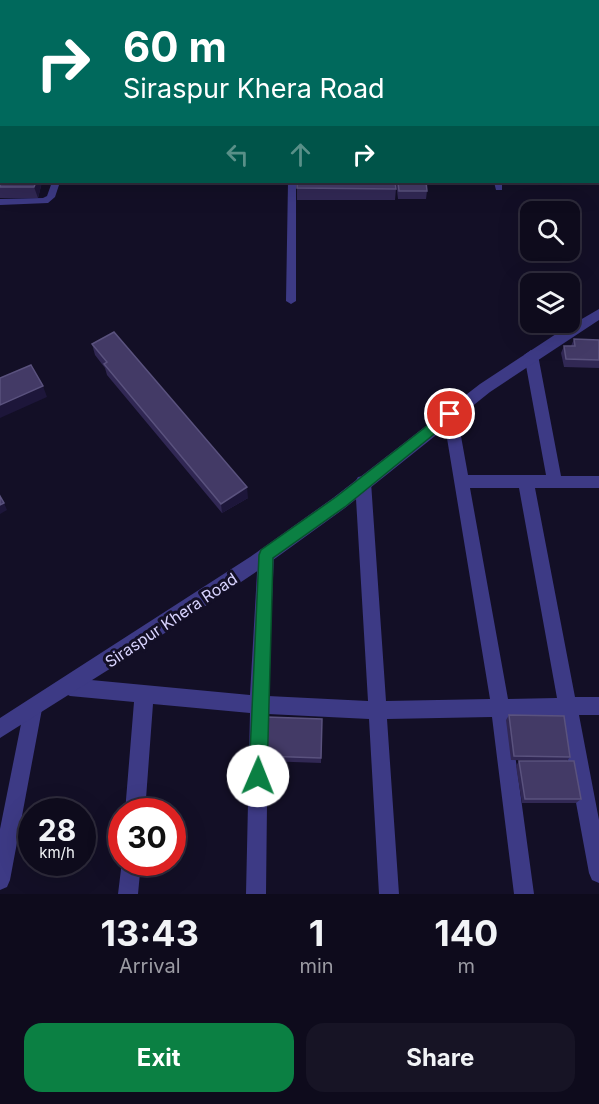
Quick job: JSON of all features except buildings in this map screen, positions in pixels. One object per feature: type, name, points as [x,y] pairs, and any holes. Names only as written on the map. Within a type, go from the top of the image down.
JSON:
[{"type":"street","name":"Siraspur Khera Road","points":[[0,729],[69,687],[266,555],[341,501],[450,414],[531,356],[599,314]]},
{"type":"street","points":[[531,356],[555,482]]},
{"type":"street","points":[[450,414],[500,707],[524,894]]},
{"type":"street","points":[[462,481],[599,482]]},
{"type":"street","points":[[363,482],[389,894]]},
{"type":"street","points":[[526,482],[599,873]]},
{"type":"street","points":[[256,894],[259,705],[266,555]]},
{"type":"street","points":[[69,687],[144,696],[259,705],[378,710],[599,706]]},
{"type":"street","points":[[136,798],[144,696]]},
{"type":"street","points":[[0,880],[33,709]]},
{"type":"street","points":[[128,894],[130,876]]},
{"type":"lane","points":[[0,202],[45,201],[51,197],[56,183]]},
{"type":"lane","points":[[291,301],[292,183]]},
{"type":"route","points":[[258,776],[266,555],[341,501],[450,414]]}]
